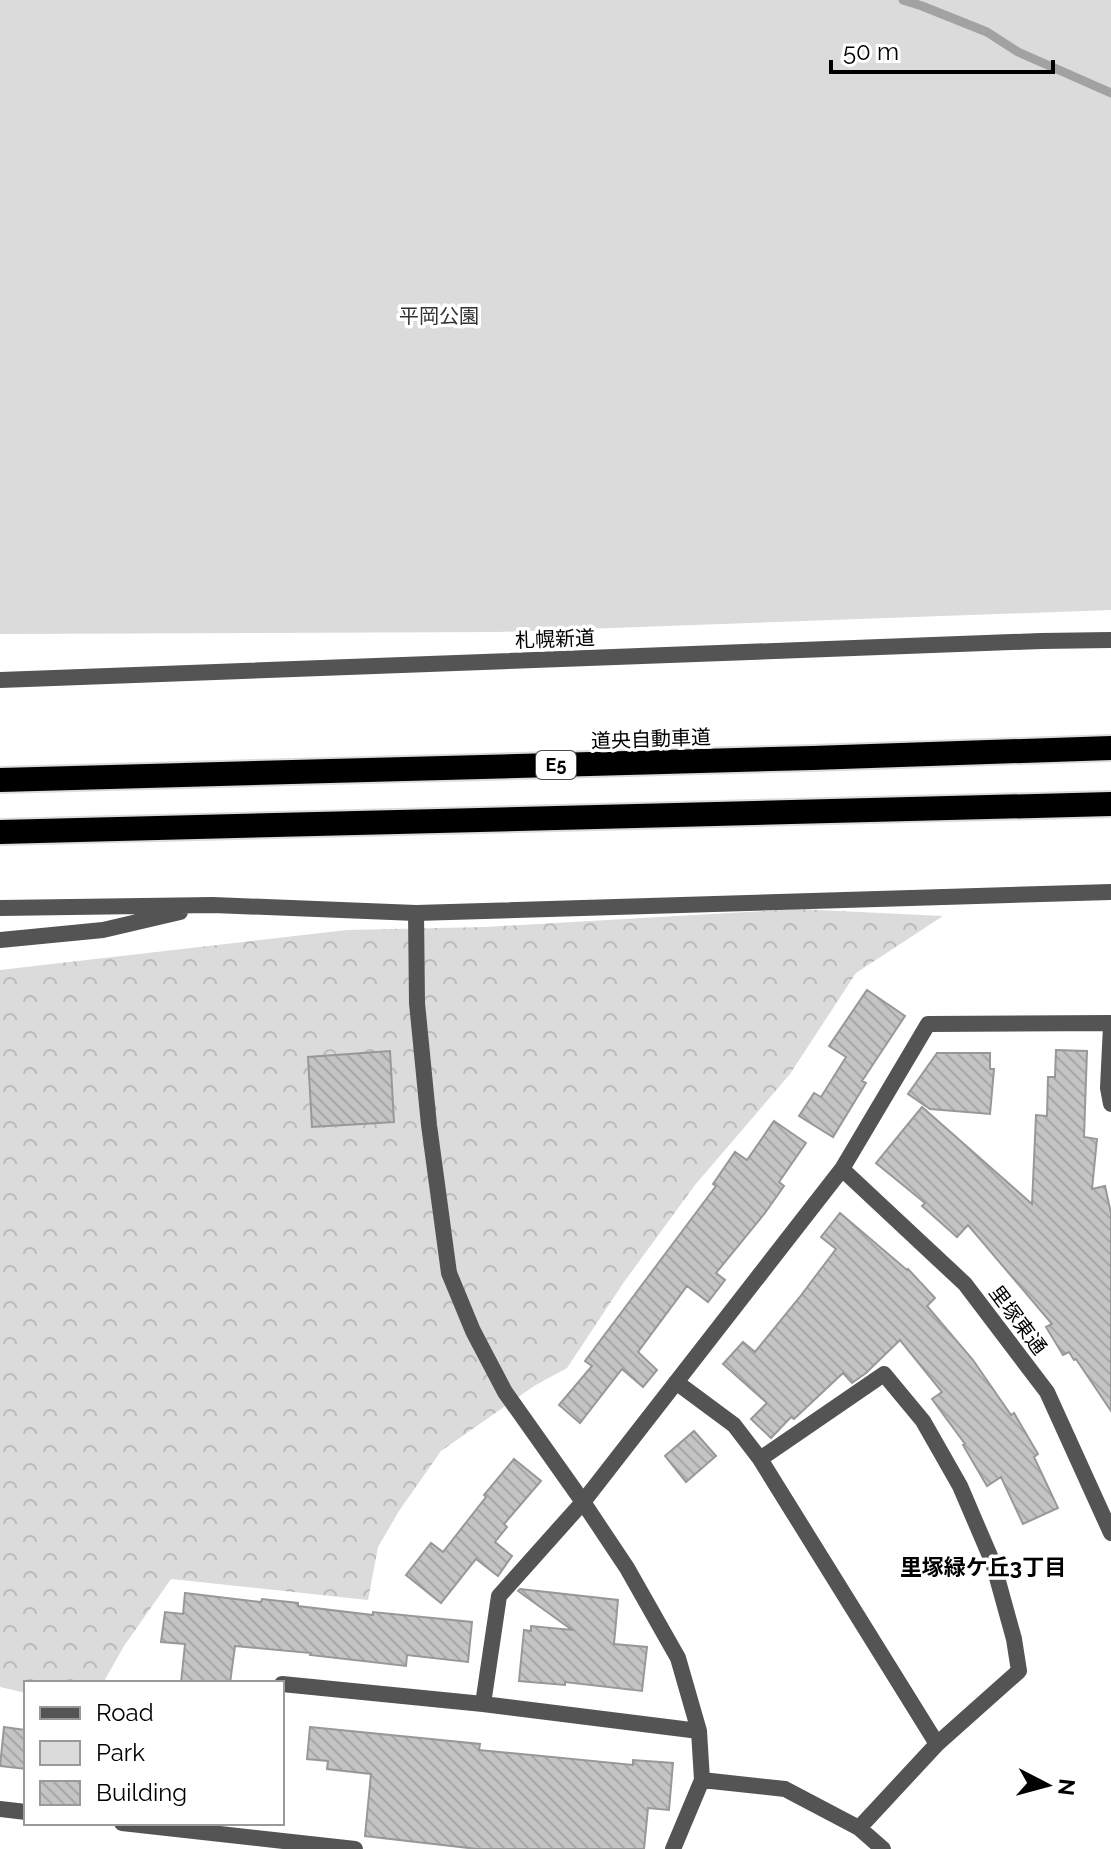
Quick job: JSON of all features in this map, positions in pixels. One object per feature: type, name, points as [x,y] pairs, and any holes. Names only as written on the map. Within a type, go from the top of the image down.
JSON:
[{"type":"highway","name":"道央自動車道","points":[[0,780],[1111,748]]},
{"type":"highway","points":[[0,832],[1111,804]]},
{"type":"street","name":"札幌新道","points":[[0,680],[1111,640]]},
{"type":"street","points":[[0,908],[213,905],[416,913],[1111,892]]},
{"type":"street","points":[[0,940],[103,930],[213,905]]},
{"type":"street","points":[[416,913],[417,1003],[429,1125],[449,1273],[473,1331],[505,1392],[627,1568],[678,1658],[699,1731],[702,1780],[673,1849]]},
{"type":"street","points":[[483,1704],[499,1596],[583,1502],[842,1169],[928,1024],[1111,1024],[1108,1088],[1111,1104]]},
{"type":"street","name":"里塚東通","points":[[842,1169],[965,1284],[1047,1392],[1111,1533]]},
{"type":"street","points":[[760,1459],[884,1374],[923,1421],[960,1486],[993,1563],[1014,1639],[1019,1671],[937,1744],[859,1828]]},
{"type":"street","points":[[676,1382],[734,1425],[760,1459],[937,1744]]},
{"type":"street","points":[[284,1684],[483,1704],[699,1731]]},
{"type":"street","points":[[702,1780],[785,1789],[859,1828],[883,1849]]},
{"type":"street","points":[[0,1809],[24,1812]]},
{"type":"street","points":[[141,1825],[355,1849]]},
{"type":"green space","name":"平岡公園","points":[[0,0],[1111,0],[1111,610],[498,632],[0,634]]},
{"type":"green space","points":[[797,909],[943,916],[856,973],[790,1074],[695,1185],[624,1282],[567,1368],[534,1386],[441,1451],[378,1547],[368,1600],[171,1579],[124,1646],[104,1681],[24,1681],[24,1693],[0,1687],[0,970],[347,930],[485,927]]},
{"type":"building","points":[[867,990],[905,1016],[862,1081],[866,1083],[833,1137],[799,1116],[814,1093],[821,1097],[846,1057],[829,1046]]},
{"type":"building","points":[[1056,1050],[1087,1051],[1084,1137],[1097,1139],[1092,1189],[1105,1186],[1111,1213],[1111,1411],[1076,1359],[1069,1352],[1063,1355],[1046,1327],[1052,1324],[968,1225],[957,1237],[922,1206],[925,1203],[876,1163],[922,1107],[1032,1204],[1036,1115],[1047,1116],[1048,1077],[1055,1077]]},
{"type":"building","points":[[390,1051],[394,1122],[312,1127],[308,1057]]},
{"type":"building","points":[[937,1053],[990,1053],[990,1069],[994,1069],[990,1114],[930,1109],[908,1094]]},
{"type":"building","points":[[774,1121],[806,1143],[779,1182],[784,1186],[716,1273],[725,1280],[708,1302],[687,1286],[638,1352],[657,1370],[643,1387],[622,1369],[580,1423],[559,1405],[592,1366],[585,1361],[716,1186],[713,1184],[735,1152],[747,1160]]},
{"type":"building","points":[[840,1213],[908,1269],[935,1298],[927,1306],[973,1360],[1011,1415],[1014,1413],[1038,1454],[1034,1457],[1058,1508],[1023,1524],[1001,1477],[987,1486],[965,1444],[932,1399],[942,1392],[900,1340],[852,1383],[843,1373],[771,1438],[751,1419],[767,1403],[723,1364],[743,1342],[755,1352],[799,1298],[836,1249],[821,1237]]},
{"type":"building","points":[[694,1431],[716,1456],[686,1482],[665,1456]]},
{"type":"building","points":[[514,1459],[541,1481],[504,1524],[507,1527],[495,1542],[512,1556],[498,1576],[476,1559],[441,1603],[406,1575],[431,1543],[443,1552]]},
{"type":"building","points":[[518,1591],[618,1600],[614,1644],[647,1647],[642,1691],[565,1682],[565,1685],[519,1681],[524,1630],[531,1631],[531,1626],[572,1630]]},
{"type":"building","points":[[185,1593],[298,1603],[298,1606],[373,1615],[373,1612],[472,1622],[468,1662],[407,1655],[406,1666],[235,1646],[230,1681],[181,1681],[185,1644],[161,1642],[165,1612],[183,1614]]},
{"type":"building","points":[[4,1727],[24,1730],[24,1769],[0,1766]]},
{"type":"building","points":[[310,1727],[480,1744],[479,1750],[633,1765],[633,1760],[673,1763],[669,1810],[648,1808],[644,1849],[477,1849],[365,1836],[371,1774],[327,1769],[328,1761],[307,1759]]},
{"type":"waterway","points":[[903,0],[987,32],[1018,52],[1111,93]]},
{"type":"district","name":"里塚緑ケ丘3丁目","points":[[983,1567]]}]
